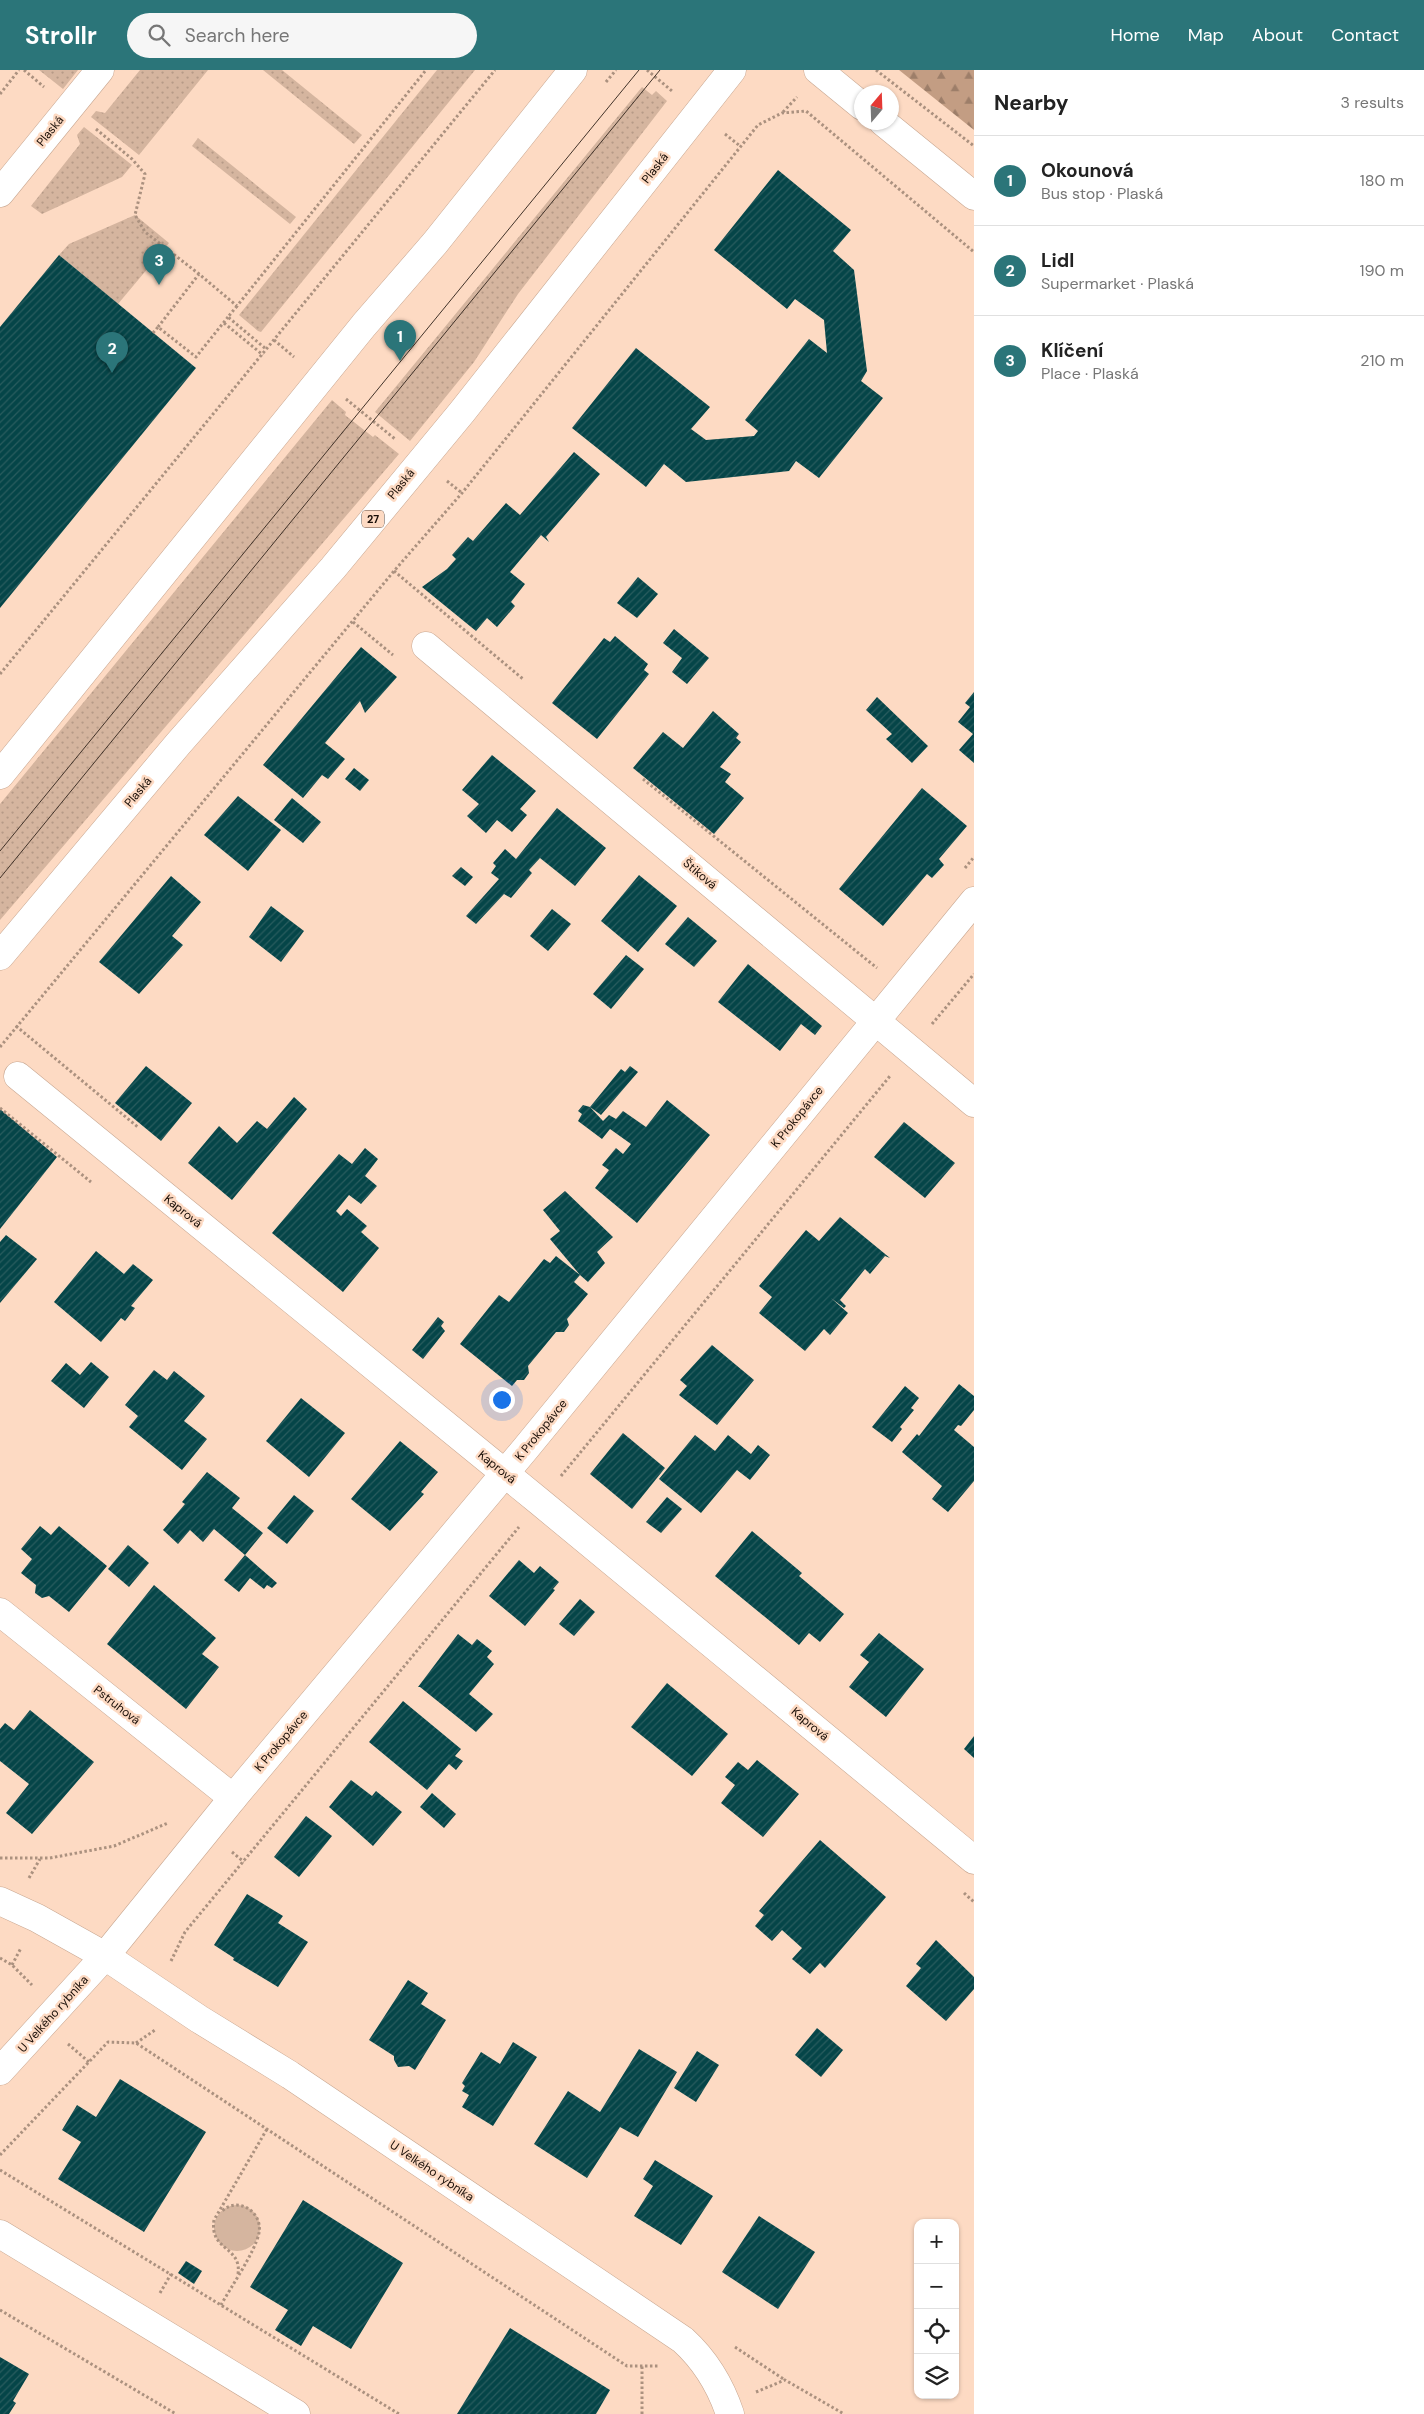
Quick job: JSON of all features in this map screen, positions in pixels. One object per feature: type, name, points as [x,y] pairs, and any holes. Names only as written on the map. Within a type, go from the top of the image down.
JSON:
[{"type":"street","name":"Plaská","points":[[0,192],[100,70]]},
{"type":"street","points":[[0,775],[358,333],[435,243],[573,70]]},
{"type":"street","name":"Plaská","points":[[0,956],[178,744],[333,568],[462,412],[732,70]]},
{"type":"street","points":[[818,70],[854,99]]},
{"type":"street","points":[[892,130],[974,196]]},
{"type":"street","name":"Štiková","points":[[426,646],[974,1103]]},
{"type":"street","name":"K Prokopávce","points":[[105,1956],[233,1798],[505,1474],[974,901]]},
{"type":"street","name":"Kaprová","points":[[18,1076],[540,1502],[974,1860]]},
{"type":"street","name":"Pstruhová","points":[[0,1612],[233,1798]]},
{"type":"street","name":"U Velkého rybníka","points":[[0,1901],[37,1918],[105,1956],[199,2019],[290,2075],[683,2340],[698,2354],[711,2371],[729,2410]]},
{"type":"street","name":"U Velkého rybníka","points":[[0,2071],[105,1956]]},
{"type":"street","points":[[0,2234],[296,2414]]},
{"type":"path","points":[[0,94],[20,70]]},
{"type":"path","points":[[158,327],[196,357],[426,70]]},
{"type":"path","points":[[0,674],[495,70]]},
{"type":"path","points":[[648,70],[675,94]]},
{"type":"path","points":[[876,70],[974,146]]},
{"type":"path","points":[[0,1047],[394,571],[462,493],[758,125],[782,113],[806,111],[974,252]]},
{"type":"path","points":[[94,128],[132,159],[145,174],[135,215],[145,232],[237,306]]},
{"type":"path","points":[[722,132],[740,146]]},
{"type":"path","points":[[153,332],[199,274]]},
{"type":"path","points":[[228,317],[266,349]]},
{"type":"path","points":[[224,323],[262,355]]},
{"type":"path","points":[[274,340],[299,361]]},
{"type":"path","points":[[346,400],[398,441]]},
{"type":"path","points":[[440,475],[462,493]]},
{"type":"path","points":[[394,571],[528,685]]},
{"type":"path","points":[[353,622],[398,659]]},
{"type":"path","points":[[641,778],[880,970]]},
{"type":"path","points":[[170,1963],[186,1932],[974,974]]},
{"type":"path","points":[[0,1858],[50,1858],[114,1846],[171,1822]]},
{"type":"path","points":[[0,1958],[12,1965],[34,1988],[33,1993]]},
{"type":"path","points":[[0,2155],[108,2042],[136,2043],[627,2366],[660,2366],[666,2372]]},
{"type":"path","points":[[238,2274],[239,2267],[236,2256],[218,2242],[214,2236],[214,2220],[267,2129]]},
{"type":"path","points":[[0,2170],[399,2414]]},
{"type":"path","points":[[218,2213],[232,2205],[246,2207],[253,2211],[260,2224],[258,2239],[221,2305]]},
{"type":"path","points":[[0,2310],[176,2414]]},
{"type":"path","points":[[642,2366],[642,2414]]},
{"type":"path","points":[[729,2410],[785,2380],[844,2414]]},
{"type":"shaded area","points":[[39,70],[78,70],[63,89]]},
{"type":"shaded area","points":[[140,70],[208,70],[139,155],[91,117],[96,111],[105,113]]},
{"type":"shaded area","points":[[263,70],[282,70],[362,135],[354,144]]},
{"type":"shaded area","points":[[437,70],[475,70],[261,332],[258,331],[239,315]]},
{"type":"shaded area","points":[[642,87],[652,95],[656,91],[667,101],[518,294],[474,362],[410,441],[375,412]]},
{"type":"shaded area","points":[[84,127],[132,165],[122,177],[42,214],[31,206],[80,144],[77,135]]},
{"type":"shaded area","points":[[198,138],[296,217],[290,224],[192,146]]},
{"type":"shaded area","points":[[135,215],[169,243],[118,304],[59,255],[69,244]]},
{"type":"shaded area","points":[[332,400],[346,412],[345,415],[399,454],[0,920],[0,804]]},
{"type":"shaded area","points":[[232,2205],[242,2205],[256,2215],[260,2228],[256,2241],[250,2247],[242,2251],[232,2251],[218,2241],[214,2233],[214,2223],[224,2209]]},
{"type":"green space","points":[[899,70],[974,70],[974,130]]},
{"type":"building","points":[[778,170],[851,230],[833,251],[854,270],[867,371],[861,381],[883,398],[819,478],[796,461],[789,471],[686,482],[664,464],[646,487],[572,428],[636,348],[710,407],[691,429],[706,440],[754,436],[758,431],[745,420],[809,339],[827,353],[824,320],[795,299],[787,309],[714,250]]},
{"type":"building","points":[[59,255],[196,368],[0,608],[0,327]]},
{"type":"building","points":[[574,452],[600,474],[546,537],[549,542],[541,535],[510,572],[525,584],[511,602],[515,606],[497,627],[487,618],[476,631],[422,587],[447,569],[456,559],[452,555],[468,537],[473,541],[506,503],[520,515]]},
{"type":"building","points":[[638,577],[658,594],[637,618],[617,603]]},
{"type":"building","points":[[674,629],[709,658],[687,684],[672,672],[682,658],[663,643]]},
{"type":"building","points":[[615,636],[648,664],[644,670],[649,674],[597,739],[552,703],[604,638],[610,642]]},
{"type":"building","points":[[361,647],[397,677],[365,713],[360,701],[325,743],[345,759],[328,779],[322,775],[303,798],[263,765]]},
{"type":"building","points":[[974,692],[974,763],[959,750],[973,734],[958,722],[970,707],[965,703]]},
{"type":"building","points":[[877,697],[928,746],[912,763],[886,739],[892,734],[866,710]]},
{"type":"building","points":[[713,711],[739,734],[736,738],[741,742],[720,767],[731,774],[725,782],[744,798],[714,834],[633,768],[663,732],[683,748]]},
{"type":"building","points":[[492,755],[536,791],[520,809],[527,815],[512,832],[497,820],[486,833],[467,816],[479,804],[462,790]]},
{"type":"building","points":[[354,768],[369,780],[360,791],[345,779]]},
{"type":"building","points":[[922,788],[967,826],[939,859],[944,865],[932,878],[927,874],[883,926],[839,889]]},
{"type":"building","points":[[238,796],[281,830],[248,871],[204,835]]},
{"type":"building","points":[[292,798],[321,822],[303,843],[274,820]]},
{"type":"building","points":[[557,808],[606,848],[575,886],[540,858],[529,870],[532,873],[511,898],[504,894],[476,924],[466,916],[499,879],[491,873],[496,866],[493,863],[505,849],[516,859]]},
{"type":"building","points":[[461,867],[473,877],[465,886],[452,876]]},
{"type":"building","points":[[639,875],[677,906],[638,952],[601,921]]},
{"type":"building","points":[[171,876],[201,902],[172,936],[183,945],[139,994],[99,962]]},
{"type":"building","points":[[271,906],[304,931],[281,962],[249,937]]},
{"type":"building","points":[[552,909],[571,924],[548,951],[530,936]]},
{"type":"building","points":[[688,917],[717,941],[694,967],[665,944]]},
{"type":"building","points":[[626,955],[644,969],[611,1009],[593,994]]},
{"type":"building","points":[[748,964],[822,1026],[815,1035],[801,1024],[780,1051],[718,1002]]},
{"type":"building","points":[[146,1066],[192,1103],[161,1141],[115,1103]]},
{"type":"building","points":[[630,1066],[638,1072],[601,1115],[590,1107],[621,1069],[625,1072]]},
{"type":"building","points":[[294,1097],[307,1109],[232,1200],[188,1163],[219,1126],[237,1143],[257,1121],[267,1129]]},
{"type":"building","points":[[667,1100],[710,1135],[637,1223],[595,1188],[609,1170],[602,1165],[616,1148],[623,1154],[631,1144],[610,1129],[602,1139],[578,1121],[582,1114],[578,1111],[583,1105],[590,1107],[603,1121],[609,1115],[616,1119],[623,1111],[646,1127]]},
{"type":"building","points":[[0,1109],[57,1157],[0,1229]]},
{"type":"building","points":[[904,1122],[955,1163],[925,1198],[874,1157]]},
{"type":"building","points":[[365,1148],[378,1159],[365,1176],[377,1186],[361,1204],[349,1195],[336,1211],[341,1216],[347,1209],[367,1226],[361,1232],[379,1248],[343,1292],[272,1233],[339,1154],[352,1164]]},
{"type":"building","points":[[565,1191],[613,1237],[597,1252],[605,1263],[588,1282],[550,1239],[560,1231],[543,1210]]},
{"type":"building","points":[[840,1217],[890,1258],[885,1256],[870,1274],[865,1269],[840,1300],[846,1306],[844,1308],[831,1298],[848,1313],[830,1335],[824,1329],[805,1351],[759,1313],[772,1297],[759,1286],[806,1230],[819,1241]]},
{"type":"building","points":[[6,1235],[37,1259],[0,1303],[0,1242]]},
{"type":"building","points":[[96,1251],[124,1274],[133,1264],[153,1280],[131,1306],[135,1308],[125,1321],[121,1318],[101,1342],[54,1302]]},
{"type":"building","points":[[556,1256],[580,1275],[574,1282],[588,1294],[567,1319],[569,1325],[564,1332],[556,1332],[528,1366],[529,1373],[524,1380],[517,1380],[512,1386],[460,1344],[499,1295],[509,1302],[544,1259],[550,1263]]},
{"type":"building","points":[[438,1317],[444,1322],[441,1326],[445,1331],[423,1359],[412,1350]]},
{"type":"building","points":[[712,1345],[754,1380],[717,1425],[679,1395],[687,1386],[680,1380]]},
{"type":"building","points":[[91,1362],[109,1377],[84,1408],[51,1381],[66,1363],[80,1375]]},
{"type":"building","points":[[154,1370],[167,1380],[174,1371],[205,1396],[184,1421],[207,1439],[182,1470],[129,1427],[138,1416],[125,1405]]},
{"type":"building","points":[[959,1384],[974,1396],[974,1410],[961,1426],[958,1425],[954,1430],[974,1447],[974,1481],[948,1512],[932,1499],[942,1486],[902,1452],[917,1434],[919,1436]]},
{"type":"building","points":[[905,1386],[919,1398],[911,1408],[914,1410],[900,1427],[902,1429],[892,1442],[872,1427]]},
{"type":"building","points":[[301,1398],[345,1433],[309,1477],[266,1441]]},
{"type":"building","points":[[623,1433],[665,1468],[632,1509],[590,1474]]},
{"type":"building","points":[[695,1435],[715,1451],[728,1435],[751,1454],[758,1445],[770,1455],[750,1480],[737,1470],[701,1513],[659,1479]]},
{"type":"building","points":[[400,1441],[438,1472],[421,1492],[424,1494],[390,1531],[351,1499]]},
{"type":"building","points":[[207,1472],[240,1498],[232,1508],[263,1533],[245,1555],[214,1529],[203,1542],[190,1530],[178,1544],[163,1530],[185,1504],[182,1502]]},
{"type":"building","points":[[294,1495],[314,1511],[287,1544],[267,1528]]},
{"type":"building","points":[[667,1497],[682,1509],[661,1533],[646,1522]]},
{"type":"building","points":[[40,1526],[51,1535],[59,1526],[107,1566],[69,1612],[49,1596],[42,1598],[35,1593],[36,1585],[21,1573],[32,1559],[21,1549]]},
{"type":"building","points":[[752,1531],[802,1573],[799,1576],[844,1614],[820,1642],[809,1633],[799,1645],[715,1576]]},
{"type":"building","points":[[128,1545],[149,1563],[129,1587],[108,1569]]},
{"type":"building","points":[[245,1555],[277,1583],[272,1588],[267,1585],[264,1589],[250,1578],[239,1592],[224,1580]]},
{"type":"building","points":[[519,1560],[534,1573],[540,1566],[559,1582],[553,1589],[555,1590],[525,1626],[489,1596]]},
{"type":"building","points":[[154,1585],[216,1638],[202,1654],[219,1667],[186,1709],[107,1644]]},
{"type":"building","points":[[580,1599],[595,1612],[574,1636],[559,1624]]},
{"type":"building","points":[[879,1633],[924,1669],[886,1717],[849,1687],[869,1662],[860,1655]]},
{"type":"building","points":[[458,1634],[472,1645],[477,1639],[492,1651],[487,1657],[494,1664],[469,1694],[493,1714],[476,1732],[418,1687]]},
{"type":"building","points":[[667,1683],[728,1734],[692,1776],[631,1727]]},
{"type":"building","points":[[403,1701],[461,1749],[455,1756],[463,1761],[456,1770],[449,1764],[427,1790],[369,1742]]},
{"type":"building","points":[[30,1710],[94,1762],[32,1834],[6,1813],[29,1784],[0,1761],[0,1729],[5,1723],[14,1730]]},
{"type":"building","points":[[974,1736],[974,1758],[964,1749]]},
{"type":"building","points":[[757,1760],[799,1794],[763,1837],[721,1803],[735,1785],[725,1777],[738,1762],[748,1770]]},
{"type":"building","points":[[351,1780],[372,1796],[376,1791],[402,1812],[373,1846],[329,1807]]},
{"type":"building","points":[[432,1793],[456,1814],[444,1828],[420,1807]]},
{"type":"building","points":[[306,1816],[332,1836],[299,1877],[274,1857]]},
{"type":"building","points":[[820,1840],[886,1897],[825,1968],[820,1963],[810,1974],[792,1959],[802,1948],[782,1930],[772,1941],[755,1926],[764,1915],[759,1911]]},
{"type":"building","points":[[247,1894],[283,1916],[278,1923],[308,1942],[278,1987],[233,1960],[234,1958],[214,1945]]},
{"type":"building","points":[[936,1940],[974,1977],[974,1989],[946,2021],[906,1986],[921,1968],[916,1964]]},
{"type":"building","points":[[408,1980],[428,1993],[421,2004],[446,2020],[415,2070],[409,2066],[398,2067],[394,2056],[369,2040]]},
{"type":"building","points":[[817,2028],[843,2050],[821,2077],[795,2055]]},
{"type":"building","points":[[513,2042],[537,2057],[493,2126],[462,2107],[469,2095],[462,2091],[465,2086],[462,2083],[481,2052],[500,2064]]},
{"type":"building","points":[[639,2049],[677,2072],[638,2137],[620,2127],[587,2178],[534,2144],[568,2091],[600,2112]]},
{"type":"building","points":[[697,2051],[719,2065],[696,2102],[674,2088]]},
{"type":"building","points":[[120,2079],[206,2132],[144,2232],[58,2179],[81,2142],[62,2130],[77,2105],[96,2117]]},
{"type":"building","points":[[655,2160],[713,2196],[681,2245],[634,2216],[653,2186],[643,2179]]},
{"type":"building","points":[[303,2200],[403,2263],[351,2349],[313,2326],[301,2346],[275,2330],[288,2310],[250,2287]]},
{"type":"building","points":[[759,2216],[815,2252],[778,2309],[722,2272]]},
{"type":"building","points":[[186,2261],[202,2271],[194,2284],[178,2273]]},
{"type":"building","points":[[510,2328],[610,2390],[596,2414],[457,2414]]},
{"type":"building","points":[[0,2357],[29,2374],[13,2401],[16,2403],[9,2414],[0,2414]]},
{"type":"tram line","points":[[0,851],[639,70]]},
{"type":"tram line","points":[[0,878],[660,70]]},
{"type":"place","name":"Klíčení","points":[[159,285]]},
{"type":"place","name":"Okounová","points":[[400,361]]},
{"type":"place","name":"Lidl","points":[[112,373]]}]
